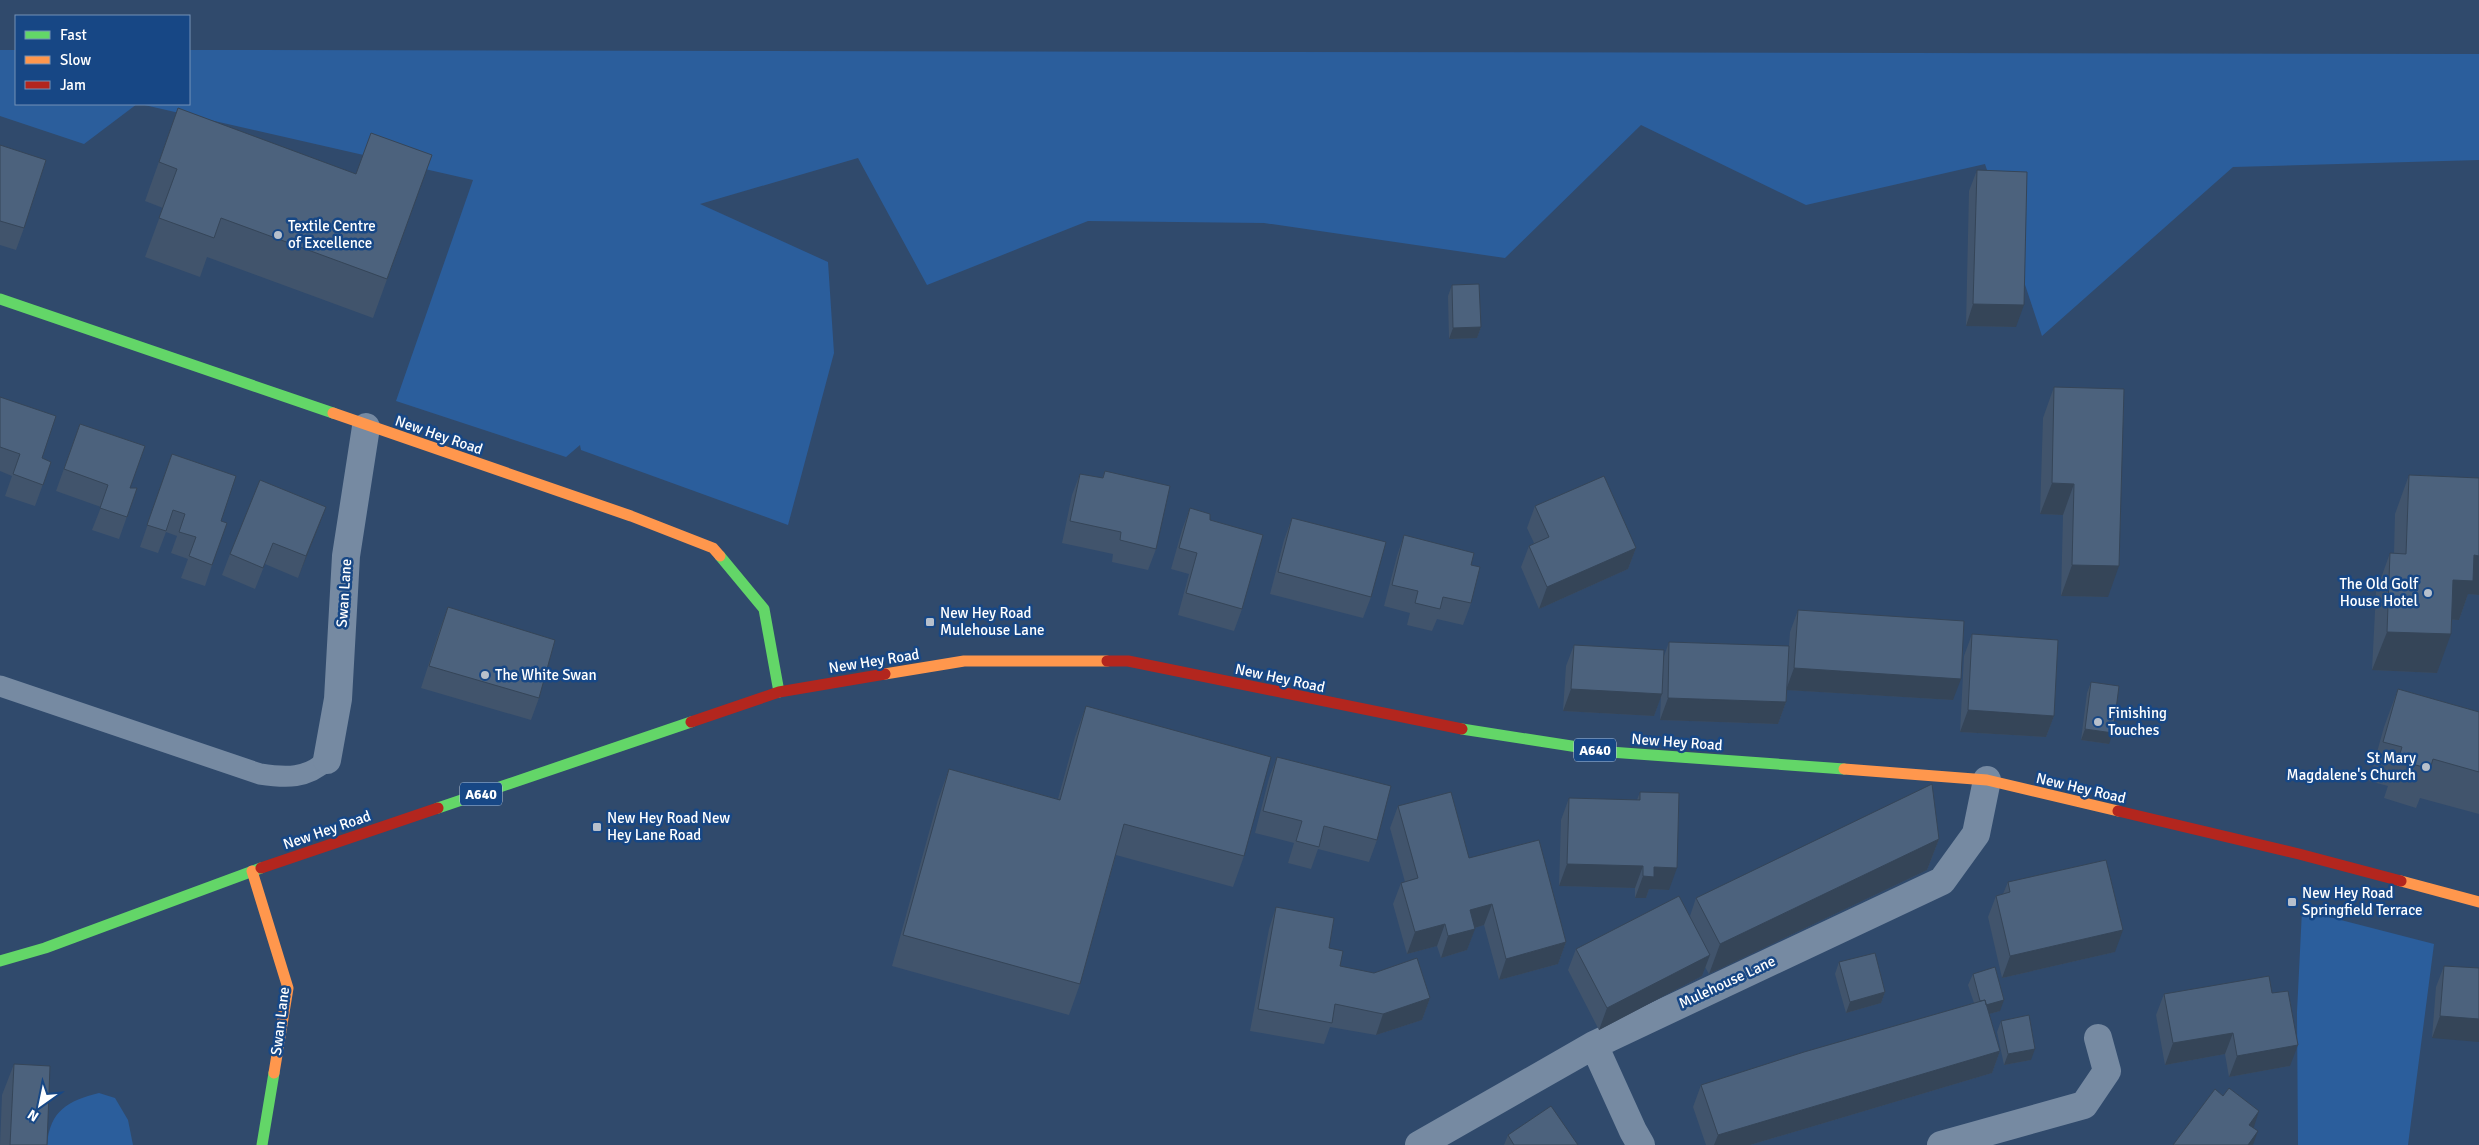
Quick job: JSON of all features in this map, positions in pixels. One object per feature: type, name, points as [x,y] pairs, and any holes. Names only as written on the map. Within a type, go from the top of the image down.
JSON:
[{"type":"main road","name":"New Hey Road","points":[[0,298],[366,427],[631,516],[713,548],[764,609],[779,692]]},
{"type":"main road","name":"New Hey Road","points":[[0,961],[45,948],[252,872],[779,692],[964,661],[1128,661],[1432,725],[1610,752],[1987,780],[2299,854],[2479,902]]},
{"type":"main road","name":"Swan Lane","points":[[252,872],[288,988],[262,1145]]},
{"type":"street","name":"Swan Lane","points":[[327,760],[338,699],[346,556],[366,427]]},
{"type":"street","name":"Mulehouse Lane","points":[[1418,1145],[1594,1045],[1942,881],[1976,834],[1987,780]]},
{"type":"street","points":[[1941,1145],[2084,1105],[2107,1072],[2098,1038]]},
{"type":"street","points":[[1594,1045],[1641,1145]]},
{"type":"lane","points":[[0,686],[260,774],[286,778],[306,774],[327,760]]},
{"type":"shaded area","points":[[0,50],[15,50],[15,105],[136,105],[84,144],[0,116]]},
{"type":"shaded area","points":[[190,50],[2479,54],[2479,160],[2233,167],[2042,336],[1985,164],[1806,205],[1641,125],[1505,258],[1264,223],[1088,221],[927,285],[858,158],[700,204],[828,262],[834,353],[788,525],[581,450],[580,445],[566,457],[396,401],[473,180],[144,105],[190,105]]},
{"type":"shaded area","points":[[2302,910],[2434,944],[2408,1145],[2298,1145],[2297,1012]]},
{"type":"shaded area","points":[[99,1093],[115,1098],[128,1120],[133,1145],[47,1145],[52,1123],[62,1109],[78,1100]]},
{"type":"building","points":[[178,108],[356,174],[371,133],[432,155],[387,279],[221,218],[214,238],[159,218],[177,169],[159,162]]},
{"type":"building","points":[[0,145],[46,160],[24,228],[0,221]]},
{"type":"building","points":[[1977,170],[2027,172],[2024,305],[1973,304]]},
{"type":"building","points":[[1479,284],[1481,327],[1453,328],[1452,285]]},
{"type":"building","points":[[2054,387],[2124,389],[2119,566],[2072,565],[2074,484],[2052,483]]},
{"type":"building","points":[[0,397],[56,416],[42,458],[51,462],[43,485],[13,474],[20,454],[0,447]]},
{"type":"building","points":[[80,424],[145,446],[130,488],[137,488],[127,517],[100,508],[108,485],[64,469]]},
{"type":"building","points":[[172,454],[236,476],[221,521],[227,523],[212,565],[189,556],[196,537],[179,532],[185,514],[173,510],[166,531],[147,525]]},
{"type":"building","points":[[1105,471],[1170,486],[1156,549],[1120,540],[1121,532],[1070,521],[1080,474],[1103,478]]},
{"type":"building","name":"The Old Golf House Hotel","points":[[2409,475],[2479,478],[2479,556],[2474,555],[2473,581],[2453,580],[2451,634],[2387,632],[2390,553],[2406,554]]},
{"type":"building","points":[[1604,476],[1636,548],[1547,587],[1529,546],[1549,537],[1535,506]]},
{"type":"building","points":[[260,480],[326,507],[306,556],[273,543],[263,568],[230,554]]},
{"type":"building","points":[[1190,508],[1210,514],[1210,520],[1263,535],[1242,609],[1186,593],[1197,553],[1179,548]]},
{"type":"building","points":[[1292,518],[1386,542],[1371,597],[1278,572]]},
{"type":"building","points":[[1404,535],[1474,553],[1471,565],[1480,567],[1471,603],[1443,597],[1440,609],[1415,603],[1418,591],[1392,585]]},
{"type":"building","name":"The White Swan","points":[[448,607],[555,640],[539,698],[429,666]]},
{"type":"building","points":[[1798,610],[1964,621],[1961,679],[1794,668]]},
{"type":"building","points":[[1972,634],[2058,640],[2054,716],[1968,710]]},
{"type":"building","points":[[1669,642],[1789,646],[1786,702],[1668,698]]},
{"type":"building","points":[[1574,645],[1664,650],[1662,694],[1571,689]]},
{"type":"building","points":[[2091,682],[2119,686],[2113,733],[2085,729]]},
{"type":"building","points":[[2398,689],[2479,712],[2479,772],[2433,759],[2430,769],[2398,760],[2402,747],[2383,742]]},
{"type":"building","points":[[1086,706],[1271,757],[1244,856],[1124,824],[1080,984],[903,935],[949,769],[1060,800]]},
{"type":"building","points":[[1277,757],[1391,786],[1377,840],[1324,826],[1319,847],[1296,841],[1302,821],[1263,811]]},
{"type":"building","points":[[1932,784],[1939,839],[1720,944],[1696,898]]},
{"type":"building","points":[[1451,792],[1469,858],[1539,840],[1566,942],[1506,959],[1492,904],[1470,910],[1475,929],[1448,936],[1445,924],[1415,932],[1401,883],[1418,878],[1398,806]]},
{"type":"building","points":[[1640,792],[1679,793],[1677,868],[1654,867],[1654,877],[1643,876],[1643,866],[1567,864],[1569,798],[1640,800]]},
{"type":"building","points":[[2106,860],[2123,930],[2010,956],[1996,896],[2010,892],[2008,882]]},
{"type":"building","points":[[1679,896],[1710,955],[1607,1008],[1576,949]]},
{"type":"building","points":[[1276,907],[1334,918],[1329,948],[1343,951],[1340,966],[1374,973],[1417,958],[1430,998],[1383,1014],[1335,1004],[1332,1023],[1258,1009]]},
{"type":"building","points":[[1875,953],[1885,992],[1850,1002],[1839,962]]},
{"type":"building","points":[[2444,966],[2479,968],[2479,1019],[2440,1016]]},
{"type":"building","points":[[1995,967],[2004,1000],[1986,1005],[1985,1000],[1980,1001],[1973,974]]},
{"type":"building","points":[[2269,976],[2272,993],[2288,991],[2298,1045],[2237,1056],[2233,1033],[2173,1043],[2164,994]]},
{"type":"building","points":[[1985,1000],[2000,1051],[1718,1135],[1701,1085],[1804,1052]]},
{"type":"building","points":[[2029,1015],[2035,1049],[2008,1054],[2001,1021]]},
{"type":"building","points":[[14,1064],[50,1066],[47,1145],[10,1145]]},
{"type":"building","points":[[2229,1088],[2259,1111],[2249,1125],[2258,1131],[2248,1145],[2173,1145],[2215,1089],[2223,1096]]},
{"type":"building","points":[[1551,1106],[1578,1145],[1514,1145],[1508,1135]]},
{"type":"traffic: fast","points":[[0,299],[333,413]]},
{"type":"traffic: fast","points":[[720,556],[764,609],[779,692]]},
{"type":"traffic: fast","points":[[438,808],[691,722]]},
{"type":"traffic: fast","points":[[1462,729],[1610,752],[1844,769]]},
{"type":"traffic: fast","points":[[0,961],[45,948],[261,868]]},
{"type":"traffic: fast","points":[[262,1145],[274,1073]]},
{"type":"traffic: slow","points":[[333,413],[631,516],[713,548],[720,556]]},
{"type":"traffic: slow","points":[[885,674],[964,661],[1107,661]]},
{"type":"traffic: slow","points":[[1844,769],[1987,780],[2118,811]]},
{"type":"traffic: slow","points":[[252,871],[288,988],[274,1073]]},
{"type":"traffic: slow","points":[[2401,881],[2479,902]]},
{"type":"traffic: jam","points":[[1107,661],[1128,661],[1462,729]]},
{"type":"traffic: jam","points":[[691,722],[779,692],[885,674]]},
{"type":"traffic: jam","points":[[261,868],[438,808]]},
{"type":"traffic: jam","points":[[2118,811],[2299,854],[2401,881]]},
{"type":"place","name":"Textile Centre of Excellence","points":[[278,235]]},
{"type":"place","name":"The Old Golf House Hotel","points":[[2428,593]]},
{"type":"place","name":"New Hey Road Mulehouse Lane","points":[[930,622]]},
{"type":"place","name":"The White Swan","points":[[485,675]]},
{"type":"place","name":"Finishing Touches","points":[[2098,722]]},
{"type":"place","name":"St Mary Magdalene's Church","points":[[2426,767]]},
{"type":"place","name":"New Hey Road New Hey Lane Road","points":[[597,827]]},
{"type":"place","name":"New Hey Road Springfield Terrace","points":[[2292,902]]}]
